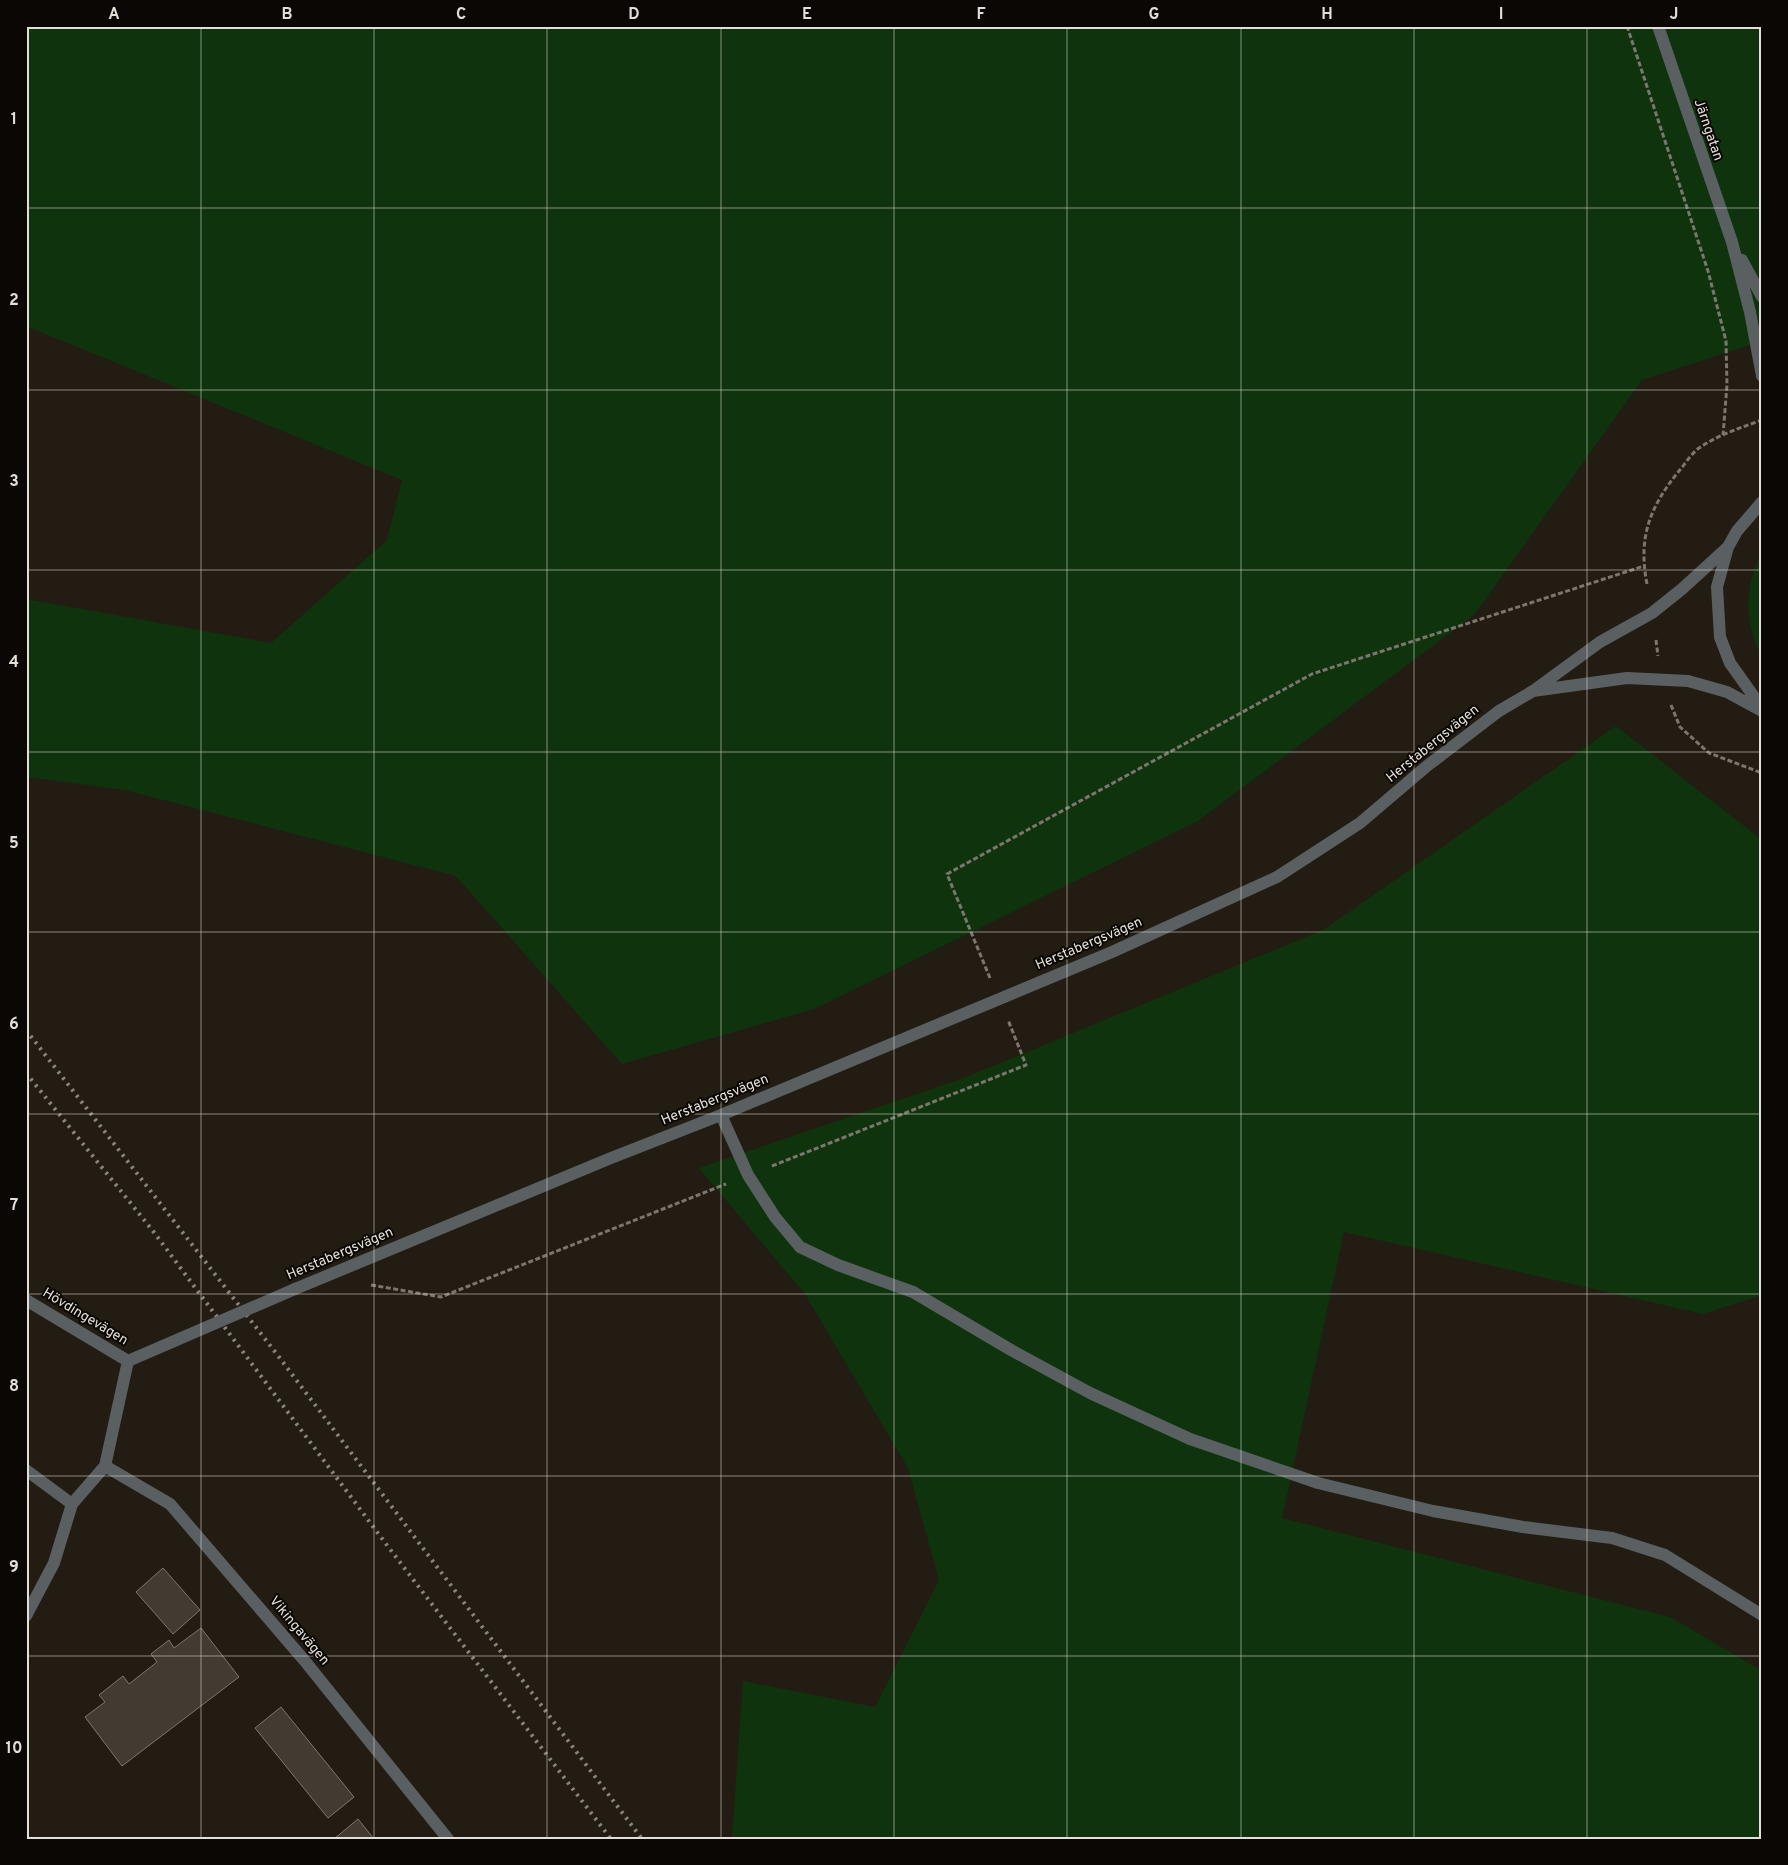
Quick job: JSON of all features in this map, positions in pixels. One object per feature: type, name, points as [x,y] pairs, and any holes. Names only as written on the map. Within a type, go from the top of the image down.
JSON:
[{"type":"street","name":"Järngatan","points":[[1658,26],[1732,242],[1750,312],[1762,376]]},
{"type":"street","name":"Järngatan","points":[[1732,242],[1762,297]]},
{"type":"street","points":[[1761,500],[1737,531],[1728,547],[1717,587],[1720,637],[1730,663],[1762,709]]},
{"type":"street","name":"Herstabergsvägen","points":[[128,1361],[295,1289],[611,1158],[721,1115],[1112,952],[1277,877],[1360,824],[1427,766],[1499,711],[1533,691],[1600,642],[1652,613],[1682,590],[1728,547]]},
{"type":"street","name":"Herstabergsvägen","points":[[1533,691],[1627,678],[1688,681],[1727,692],[1762,709]]},
{"type":"street","points":[[721,1115],[748,1174],[775,1217],[800,1247],[838,1265],[913,1292],[1010,1350],[1090,1393],[1190,1439],[1318,1483],[1433,1511],[1523,1527],[1612,1538],[1665,1555],[1762,1615]]},
{"type":"street","name":"Hövdingevägen","points":[[26,1300],[128,1361]]},
{"type":"street","points":[[26,1616],[54,1563],[72,1504],[105,1466],[128,1361]]},
{"type":"street","name":"Vikingavägen","points":[[105,1466],[170,1504],[304,1660],[448,1839]]},
{"type":"street","points":[[26,1470],[72,1504]]},
{"type":"path","points":[[1627,26],[1708,271],[1726,341],[1727,385],[1723,435]]},
{"type":"path","points":[[992,983],[947,874],[1312,674],[1644,566]]},
{"type":"path","points":[[766,1168],[1026,1065],[1007,1019]]},
{"type":"path","points":[[362,1284],[441,1297],[729,1183]]},
{"type":"green space","points":[[26,26],[1762,26],[1762,341],[1642,380],[1474,615],[1198,821],[814,1009],[622,1064],[456,876],[125,790],[26,777],[26,599],[271,643],[387,540],[402,480],[26,326]]},
{"type":"green space","points":[[1762,552],[1762,657],[1756,644],[1749,618],[1749,591],[1756,565]]},
{"type":"green space","points":[[1616,726],[1762,840],[1762,1295],[1703,1314],[1344,1232],[1282,1518],[1670,1617],[1762,1671],[1762,1839],[732,1839],[743,1681],[875,1707],[939,1580],[908,1468],[805,1294],[699,1168],[964,1078],[1323,930]]},
{"type":"building","points":[[163,1568],[200,1610],[173,1634],[136,1592]]},
{"type":"building","points":[[201,1628],[239,1677],[122,1766],[85,1717],[105,1702],[99,1695],[123,1676],[129,1684],[157,1662],[151,1654],[169,1640],[174,1648]]},
{"type":"building","points":[[281,1707],[354,1797],[328,1818],[255,1728]]},
{"type":"building","points":[[358,1819],[374,1839],[334,1839]]},
{"type":"railway","points":[[26,1030],[279,1357],[642,1839]]},
{"type":"railway","points":[[26,1073],[153,1231],[383,1540],[611,1839]]}]
